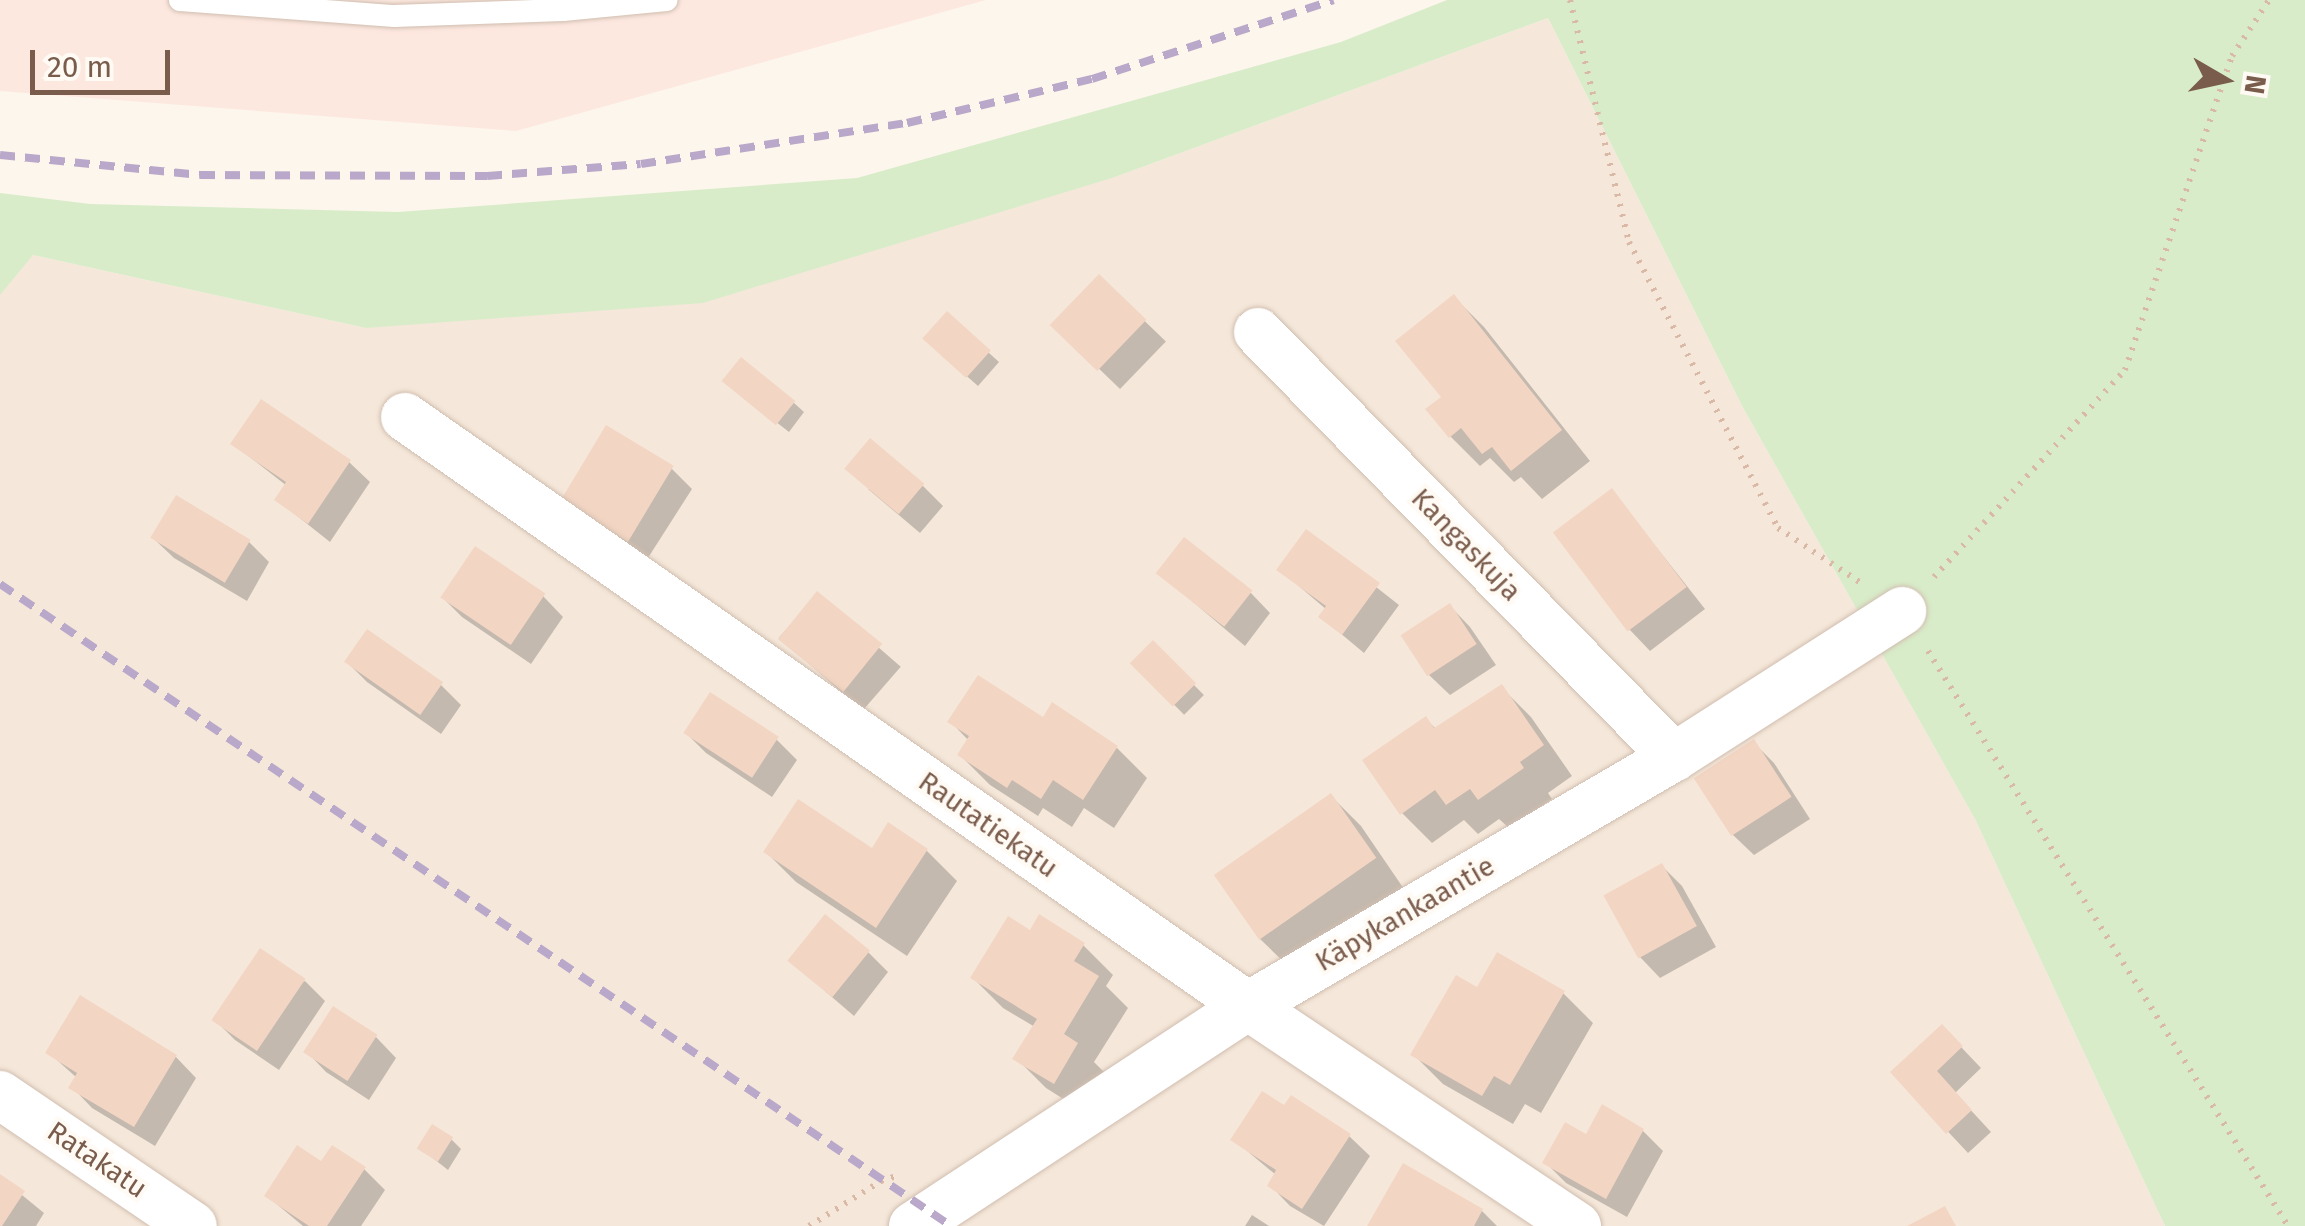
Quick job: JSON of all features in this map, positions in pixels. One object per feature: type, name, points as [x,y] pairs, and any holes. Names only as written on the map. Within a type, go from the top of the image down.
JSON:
[{"type":"street","name":"Kangaskuja","points":[[1258,332],[1674,757]]},
{"type":"street","name":"Rautatiekatu","points":[[404,418],[1248,1006],[1577,1226]]},
{"type":"street","name":"Käpykankaantie","points":[[913,1226],[1248,1006],[1674,757],[1902,611]]},
{"type":"street","name":"Ratakatu","points":[[0,1095],[194,1226]]},
{"type":"lane","points":[[180,0],[394,16],[564,10],[666,0]]},
{"type":"path","points":[[1570,0],[1628,242],[1778,528],[1902,611],[2288,1226]]},
{"type":"path","points":[[1902,611],[2125,370],[2232,56],[2268,0]]},
{"type":"shaded area","points":[[0,0],[986,0],[516,131],[0,91]]},
{"type":"shaded area","points":[[1548,18],[1742,406],[1975,819],[2165,1226],[0,1226],[0,292],[33,255],[366,328],[1115,177]]},
{"type":"green space","points":[[1447,0],[2305,0],[2305,1226],[2165,1226],[1975,819],[1742,406],[1548,18],[1115,177],[703,303],[366,328],[33,255],[0,295],[0,193],[90,204],[398,212],[857,178],[1341,42]]},
{"type":"building","points":[[1099,274],[1146,320],[1097,371],[1050,325]]},
{"type":"building","points":[[1454,294],[1562,430],[1511,471],[1492,447],[1482,454],[1461,428],[1449,438],[1425,409],[1441,397],[1395,341]]},
{"type":"building","points":[[947,311],[991,350],[966,378],[922,338]]},
{"type":"building","points":[[741,357],[795,401],[776,425],[721,381]]},
{"type":"building","points":[[261,399],[351,460],[308,524],[274,500],[286,482],[230,444]]},
{"type":"building","points":[[606,425],[674,466],[628,542],[560,501]]},
{"type":"building","points":[[870,438],[924,484],[899,514],[844,469]]},
{"type":"building","points":[[1612,488],[1687,587],[1628,632],[1553,533]]},
{"type":"building","points":[[176,495],[251,540],[225,583],[150,538]]},
{"type":"building","points":[[1306,529],[1380,583],[1342,635],[1318,617],[1326,606],[1276,570]]},
{"type":"building","points":[[1184,537],[1253,591],[1224,627],[1156,573]]},
{"type":"building","points":[[475,546],[545,594],[511,645],[440,597]]},
{"type":"building","points":[[817,591],[882,644],[843,692],[778,639]]},
{"type":"building","points":[[1450,603],[1477,644],[1427,676],[1401,635]]},
{"type":"building","points":[[367,629],[443,682],[420,715],[344,662]]},
{"type":"building","points":[[1153,640],[1196,683],[1173,706],[1130,663]]},
{"type":"building","points":[[978,675],[1043,717],[1052,702],[1118,746],[1083,800],[1053,780],[1041,799],[1012,780],[1007,788],[957,755],[969,736],[947,722]]},
{"type":"building","points":[[1502,684],[1544,745],[1520,762],[1524,768],[1478,800],[1470,789],[1446,805],[1435,790],[1400,815],[1362,760],[1426,716],[1434,728]]},
{"type":"building","points":[[710,692],[779,737],[752,778],[683,733]]},
{"type":"building","points":[[1754,739],[1792,797],[1731,836],[1694,778]]},
{"type":"building","points":[[1331,793],[1376,858],[1259,940],[1214,875]]},
{"type":"building","points":[[798,799],[872,848],[888,822],[928,849],[876,928],[763,852]]},
{"type":"building","points":[[1662,863],[1697,926],[1638,958],[1603,895]]},
{"type":"building","points":[[825,914],[870,951],[832,997],[787,961]]},
{"type":"building","points":[[1039,914],[1085,943],[1074,961],[1099,976],[1064,1034],[1078,1043],[1054,1084],[1012,1059],[1037,1019],[970,978],[1008,916],[1030,930]]},
{"type":"building","points":[[260,948],[306,979],[257,1051],[211,1020]]},
{"type":"building","points":[[1497,952],[1565,991],[1510,1085],[1494,1076],[1482,1096],[1410,1055],[1456,975],[1477,987]]},
{"type":"building","points":[[80,995],[177,1055],[134,1127],[68,1088],[77,1073],[45,1053]]},
{"type":"building","points":[[333,1006],[377,1035],[347,1081],[303,1052]]},
{"type":"building","points":[[1942,1024],[1963,1046],[1937,1071],[1972,1110],[1946,1134],[1890,1072]]},
{"type":"building","points":[[1262,1091],[1284,1105],[1291,1095],[1351,1134],[1302,1209],[1267,1186],[1276,1170],[1230,1140]]},
{"type":"building","points":[[1602,1104],[1644,1129],[1606,1199],[1542,1163],[1565,1122],[1586,1134]]},
{"type":"building","points":[[432,1124],[453,1137],[438,1162],[417,1149]]},
{"type":"building","points":[[297,1145],[321,1161],[332,1145],[366,1167],[327,1226],[309,1226],[264,1196]]},
{"type":"building","points":[[1403,1163],[1483,1209],[1474,1226],[1367,1226]]},
{"type":"building","points":[[0,1174],[25,1191],[2,1226],[0,1226]]},
{"type":"building","points":[[1945,1206],[1956,1226],[1907,1226]]},
{"type":"railway","points":[[0,155],[200,175],[487,176],[641,164],[907,123],[1092,79],[1333,0]]},
{"type":"railway","points":[[0,584],[951,1226]]}]
